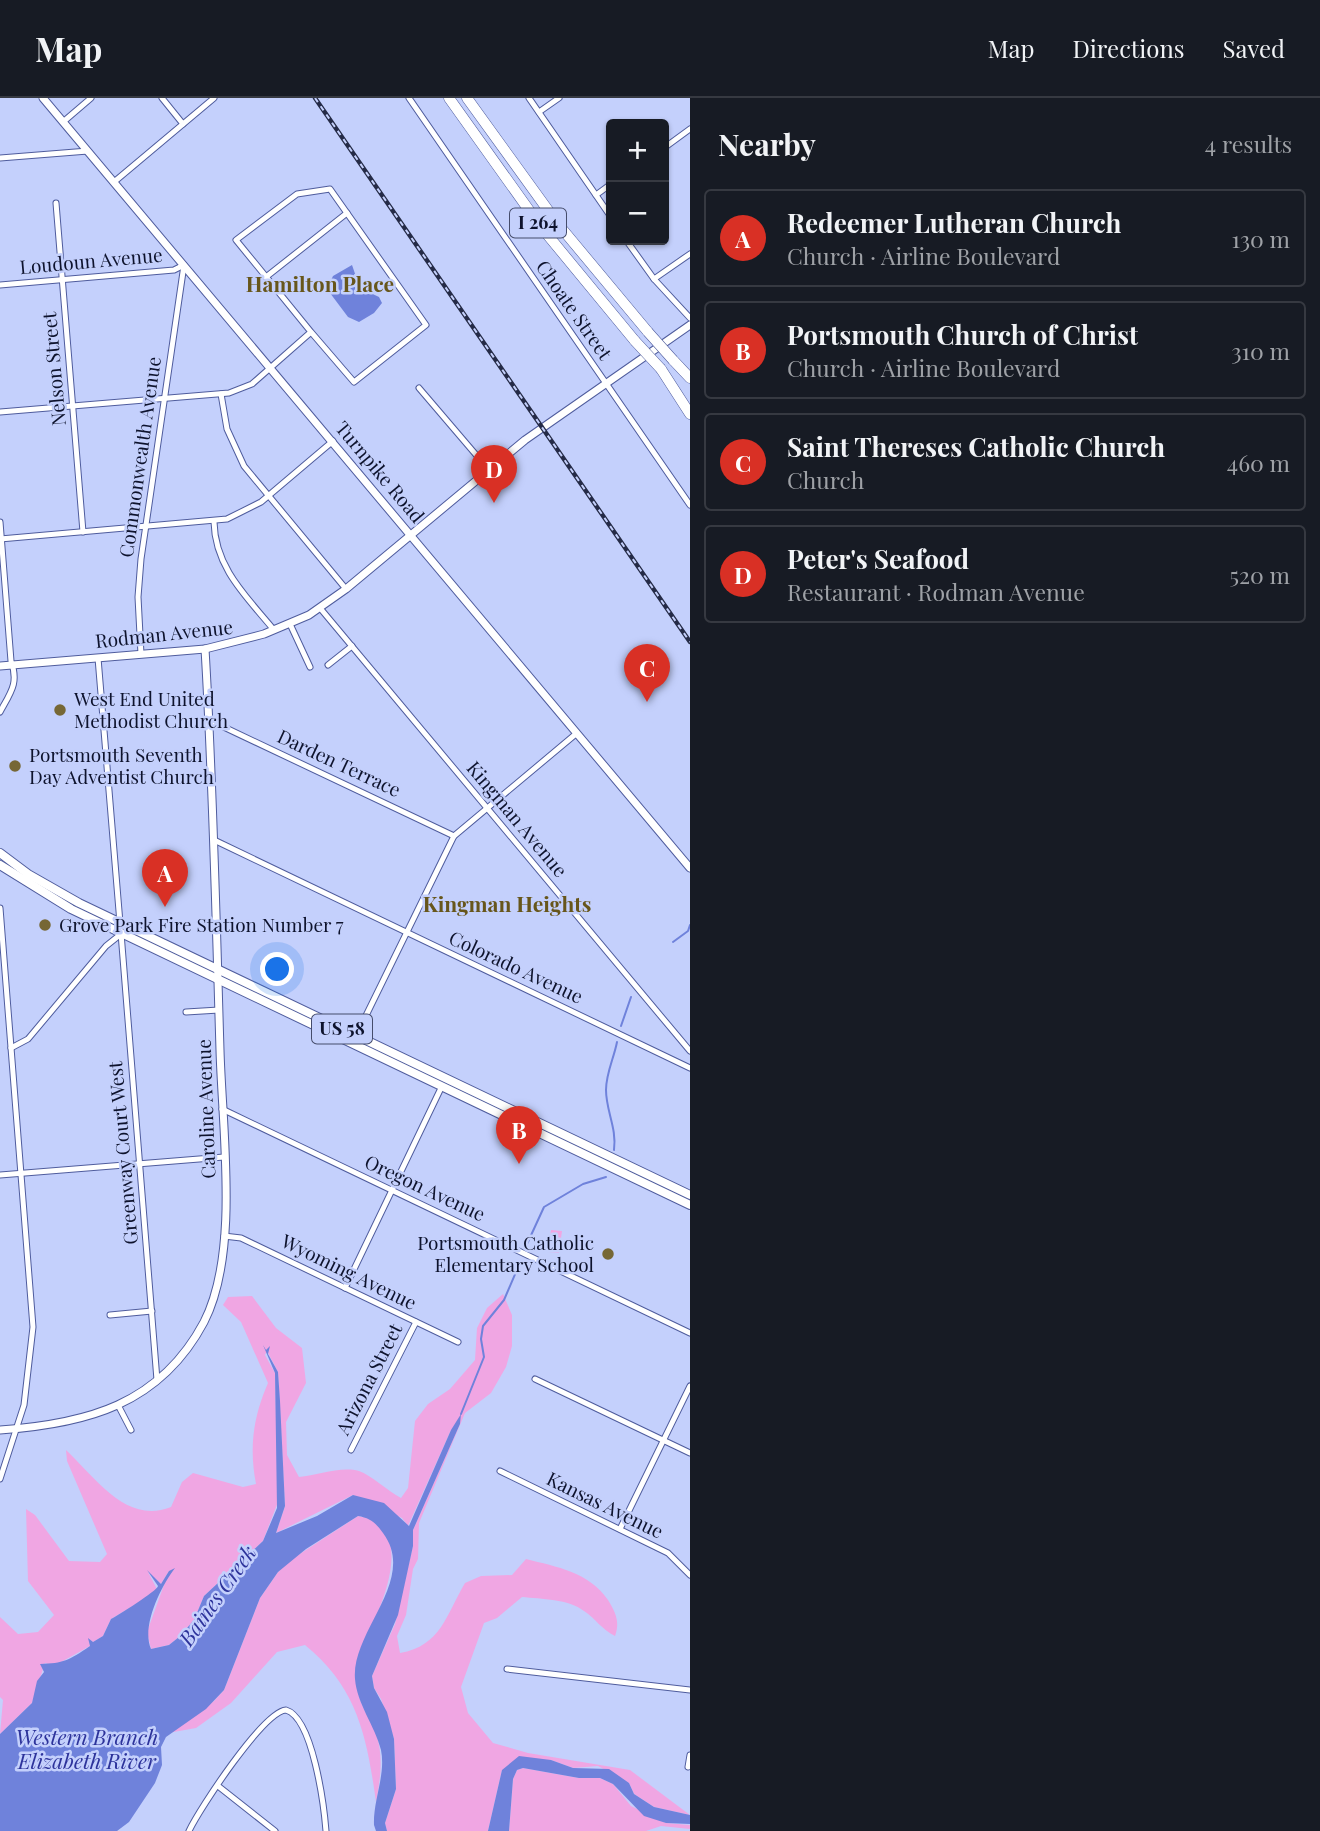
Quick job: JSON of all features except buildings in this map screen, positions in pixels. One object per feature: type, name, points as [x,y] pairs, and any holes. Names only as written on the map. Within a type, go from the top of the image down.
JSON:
[{"type":"highway","name":"I 264","points":[[449,98],[541,227],[635,341],[690,401]]},
{"type":"highway","name":"I 264","points":[[467,98],[558,224],[648,332],[690,376]]},
{"type":"highway","points":[[661,369],[690,414]]},
{"type":"main road","name":"US 58","points":[[0,853],[53,889],[354,1039],[648,1180],[690,1205]]},
{"type":"main road","name":"US 58","points":[[0,865],[55,901],[121,934],[354,1039]]},
{"type":"main road","name":"US 58","points":[[648,1180],[690,1195]]},
{"type":"street","name":"Turnpike Road","points":[[43,98],[690,868]]},
{"type":"street","points":[[63,121],[91,98]]},
{"type":"street","points":[[162,98],[183,124]]},
{"type":"street","points":[[114,182],[214,98]]},
{"type":"street","name":"Choate Street","points":[[408,98],[690,505]]},
{"type":"street","points":[[529,98],[606,210]]},
{"type":"street","points":[[539,112],[559,98]]},
{"type":"street","points":[[669,144],[690,129]]},
{"type":"street","points":[[0,158],[88,151]]},
{"type":"street","points":[[596,195],[606,188]]},
{"type":"street","points":[[330,189],[347,214],[426,325],[354,382],[236,240],[297,194],[330,189]]},
{"type":"street","name":"Nelson Street","points":[[56,203],[83,532]]},
{"type":"street","points":[[266,277],[347,214]]},
{"type":"street","points":[[630,245],[654,279],[690,318]]},
{"type":"street","points":[[654,279],[690,254]]},
{"type":"street","name":"Loudoun Avenue","points":[[0,285],[174,270],[184,265]]},
{"type":"street","name":"Commonwealth Avenue","points":[[141,654],[138,597],[145,527],[184,265]]},
{"type":"street","name":"Rodman Avenue","points":[[0,666],[205,649],[290,624],[320,608],[346,589],[548,423],[690,326]]},
{"type":"street","points":[[0,412],[221,394],[244,388],[311,332]]},
{"type":"street","points":[[419,388],[489,470]]},
{"type":"street","points":[[221,394],[227,429],[237,454],[346,589]]},
{"type":"street","points":[[1,539],[214,522],[239,514],[268,495],[333,441]]},
{"type":"street","points":[[0,522],[12,665],[16,674],[15,684],[0,712]]},
{"type":"street","points":[[214,522],[216,547],[223,566],[274,630]]},
{"type":"street","name":"Kingman Avenue","points":[[320,608],[690,1051]]},
{"type":"street","points":[[290,624],[310,667]]},
{"type":"street","points":[[328,665],[352,646]]},
{"type":"street","name":"Caroline Avenue","points":[[0,1430],[65,1424],[118,1405],[157,1380],[185,1350],[209,1310],[219,1282],[224,1236],[224,1157],[205,649]]},
{"type":"street","name":"Greenway Court West","points":[[98,658],[157,1380]]},
{"type":"street","name":"Darden Terrace","points":[[209,720],[454,836]]},
{"type":"street","points":[[354,1039],[454,836],[578,733]]},
{"type":"street","name":"Colorado Avenue","points":[[214,840],[690,1068]]},
{"type":"street","points":[[0,908],[33,1327],[29,1381],[19,1429],[0,1479]]},
{"type":"street","points":[[11,1048],[28,1039],[106,946],[121,934]]},
{"type":"street","points":[[186,1012],[219,1010]]},
{"type":"street","points":[[345,1288],[444,1082]]},
{"type":"street","name":"Oregon Avenue","points":[[222,1109],[690,1333]]},
{"type":"street","points":[[0,1175],[224,1157]]},
{"type":"street","name":"Wyoming Avenue","points":[[224,1236],[241,1238],[458,1342]]},
{"type":"street","points":[[110,1315],[152,1311]]},
{"type":"street","name":"Arizona Street","points":[[351,1450],[416,1322]]},
{"type":"street","points":[[535,1379],[690,1453]]},
{"type":"street","points":[[620,1529],[690,1386]]},
{"type":"street","points":[[118,1405],[131,1430]]},
{"type":"street","name":"Kansas Avenue","points":[[500,1471],[667,1553],[690,1575]]},
{"type":"street","points":[[507,1669],[690,1690]]},
{"type":"street","points":[[189,1831],[218,1786],[272,1716],[280,1711],[292,1712],[299,1719],[319,1776],[326,1831]]},
{"type":"street","points":[[688,1767],[690,1755]]},
{"type":"street","points":[[218,1786],[275,1831]]},
{"type":"shaded area","points":[[551,1230],[562,1231],[559,1253],[548,1252]]},
{"type":"shaded area","points":[[503,1294],[512,1315],[512,1346],[506,1367],[491,1393],[465,1413],[419,1523],[418,1559],[413,1569],[406,1615],[397,1636],[400,1653],[425,1644],[434,1636],[465,1583],[481,1576],[512,1575],[526,1559],[561,1568],[582,1577],[592,1583],[611,1605],[617,1622],[615,1636],[571,1604],[522,1597],[497,1618],[484,1623],[461,1687],[468,1713],[493,1743],[528,1753],[630,1770],[690,1815],[654,1807],[634,1794],[629,1783],[598,1766],[573,1768],[551,1760],[502,1770],[488,1831],[387,1831],[385,1823],[396,1789],[394,1739],[372,1676],[395,1624],[413,1546],[413,1530],[460,1424],[451,1430],[408,1526],[402,1518],[353,1495],[276,1533],[285,1506],[278,1372],[267,1351],[265,1355],[275,1373],[278,1502],[263,1541],[204,1596],[194,1620],[179,1637],[169,1645],[151,1649],[147,1632],[169,1571],[161,1584],[148,1572],[158,1591],[111,1619],[103,1636],[93,1642],[89,1639],[90,1646],[54,1666],[45,1663],[32,1703],[0,1734],[3,1700],[0,1697],[0,1617],[18,1634],[38,1632],[54,1615],[28,1581],[26,1509],[35,1515],[69,1561],[100,1562],[107,1554],[67,1461],[66,1450],[112,1495],[140,1509],[155,1511],[171,1507],[182,1482],[193,1473],[243,1487],[256,1484],[254,1433],[268,1383],[241,1322],[223,1305],[228,1297],[252,1296],[276,1328],[302,1348],[306,1383],[286,1422],[287,1455],[299,1477],[337,1470],[359,1471],[401,1498],[408,1488],[415,1421],[428,1404],[450,1389],[475,1360],[477,1328],[487,1308]]},
{"type":"shaded area","points":[[358,1516],[375,1522],[386,1532],[391,1546],[389,1578],[368,1638],[359,1687],[359,1697],[374,1728],[379,1746],[380,1774],[376,1802],[369,1757],[357,1716],[337,1679],[323,1661],[305,1645],[277,1652],[231,1703],[196,1728],[168,1733],[214,1701],[224,1690],[260,1598],[278,1572],[289,1561]]},
{"type":"shaded area","points":[[523,1768],[579,1778],[600,1778],[613,1784],[631,1806],[666,1823],[690,1825],[690,1829],[661,1826],[646,1831],[509,1831],[513,1779],[517,1770]]},
{"type":"water","points":[[352,265],[360,288],[379,297],[382,303],[374,313],[359,322],[348,317],[327,289],[333,276]]},
{"type":"water","name":"Western Branch Elizabeth River","points":[[263,1345],[266,1350],[270,1346],[268,1354],[278,1372],[285,1506],[276,1533],[317,1516],[353,1495],[384,1503],[409,1526],[451,1430],[461,1414],[460,1424],[413,1530],[413,1546],[398,1615],[372,1676],[374,1688],[387,1712],[394,1739],[396,1789],[385,1823],[387,1831],[376,1831],[374,1825],[382,1769],[381,1750],[359,1697],[355,1679],[356,1661],[388,1587],[393,1569],[392,1551],[378,1526],[358,1516],[306,1549],[278,1572],[260,1598],[224,1690],[206,1709],[166,1737],[161,1747],[162,1765],[155,1783],[129,1822],[117,1831],[0,1831],[0,1734],[32,1703],[37,1681],[44,1672],[40,1664],[71,1658],[90,1646],[88,1638],[93,1642],[103,1636],[111,1619],[158,1586],[147,1570],[161,1584],[169,1571],[175,1568],[154,1607],[149,1630],[151,1649],[169,1645],[194,1620],[204,1596],[263,1541],[277,1508],[275,1373]]},
{"type":"water","points":[[519,1756],[551,1760],[573,1768],[609,1769],[629,1783],[634,1794],[654,1807],[690,1815],[690,1824],[666,1823],[644,1816],[613,1784],[600,1778],[579,1778],[523,1768],[517,1770],[513,1779],[509,1831],[488,1831],[502,1770]]},
{"type":"waterway","points":[[673,942],[688,931],[690,925]]},
{"type":"waterway","points":[[621,1026],[631,997]]},
{"type":"waterway","points":[[614,1150],[614,1134],[606,1090],[617,1042]]},
{"type":"waterway","points":[[527,1244],[544,1207],[583,1184],[606,1177]]},
{"type":"waterway","points":[[461,1414],[484,1357],[481,1339],[483,1326],[504,1300],[519,1265]]},
{"type":"railway","points":[[315,98],[690,642]]},
{"type":"place","name":"Peter's Seafood","points":[[494,503]]},
{"type":"place","name":"Saint Thereses Catholic Church","points":[[647,702]]},
{"type":"place","name":"West End United Methodist Church","points":[[60,710]]},
{"type":"place","name":"Portsmouth Seventh Day Adventist Church","points":[[15,766]]},
{"type":"place","name":"Redeemer Lutheran Church","points":[[165,907]]},
{"type":"place","name":"Grove Park Fire Station Number 7","points":[[45,925]]},
{"type":"place","name":"Portsmouth Church of Christ","points":[[519,1164]]},
{"type":"place","name":"Portsmouth Catholic Elementary School","points":[[608,1254]]},
{"type":"district","name":"Hamilton Place","points":[[320,285]]},
{"type":"district","name":"Kingman Heights","points":[[507,905]]},
{"type":"water label","name":"Baines Creek","points":[[218,1596]]}]
